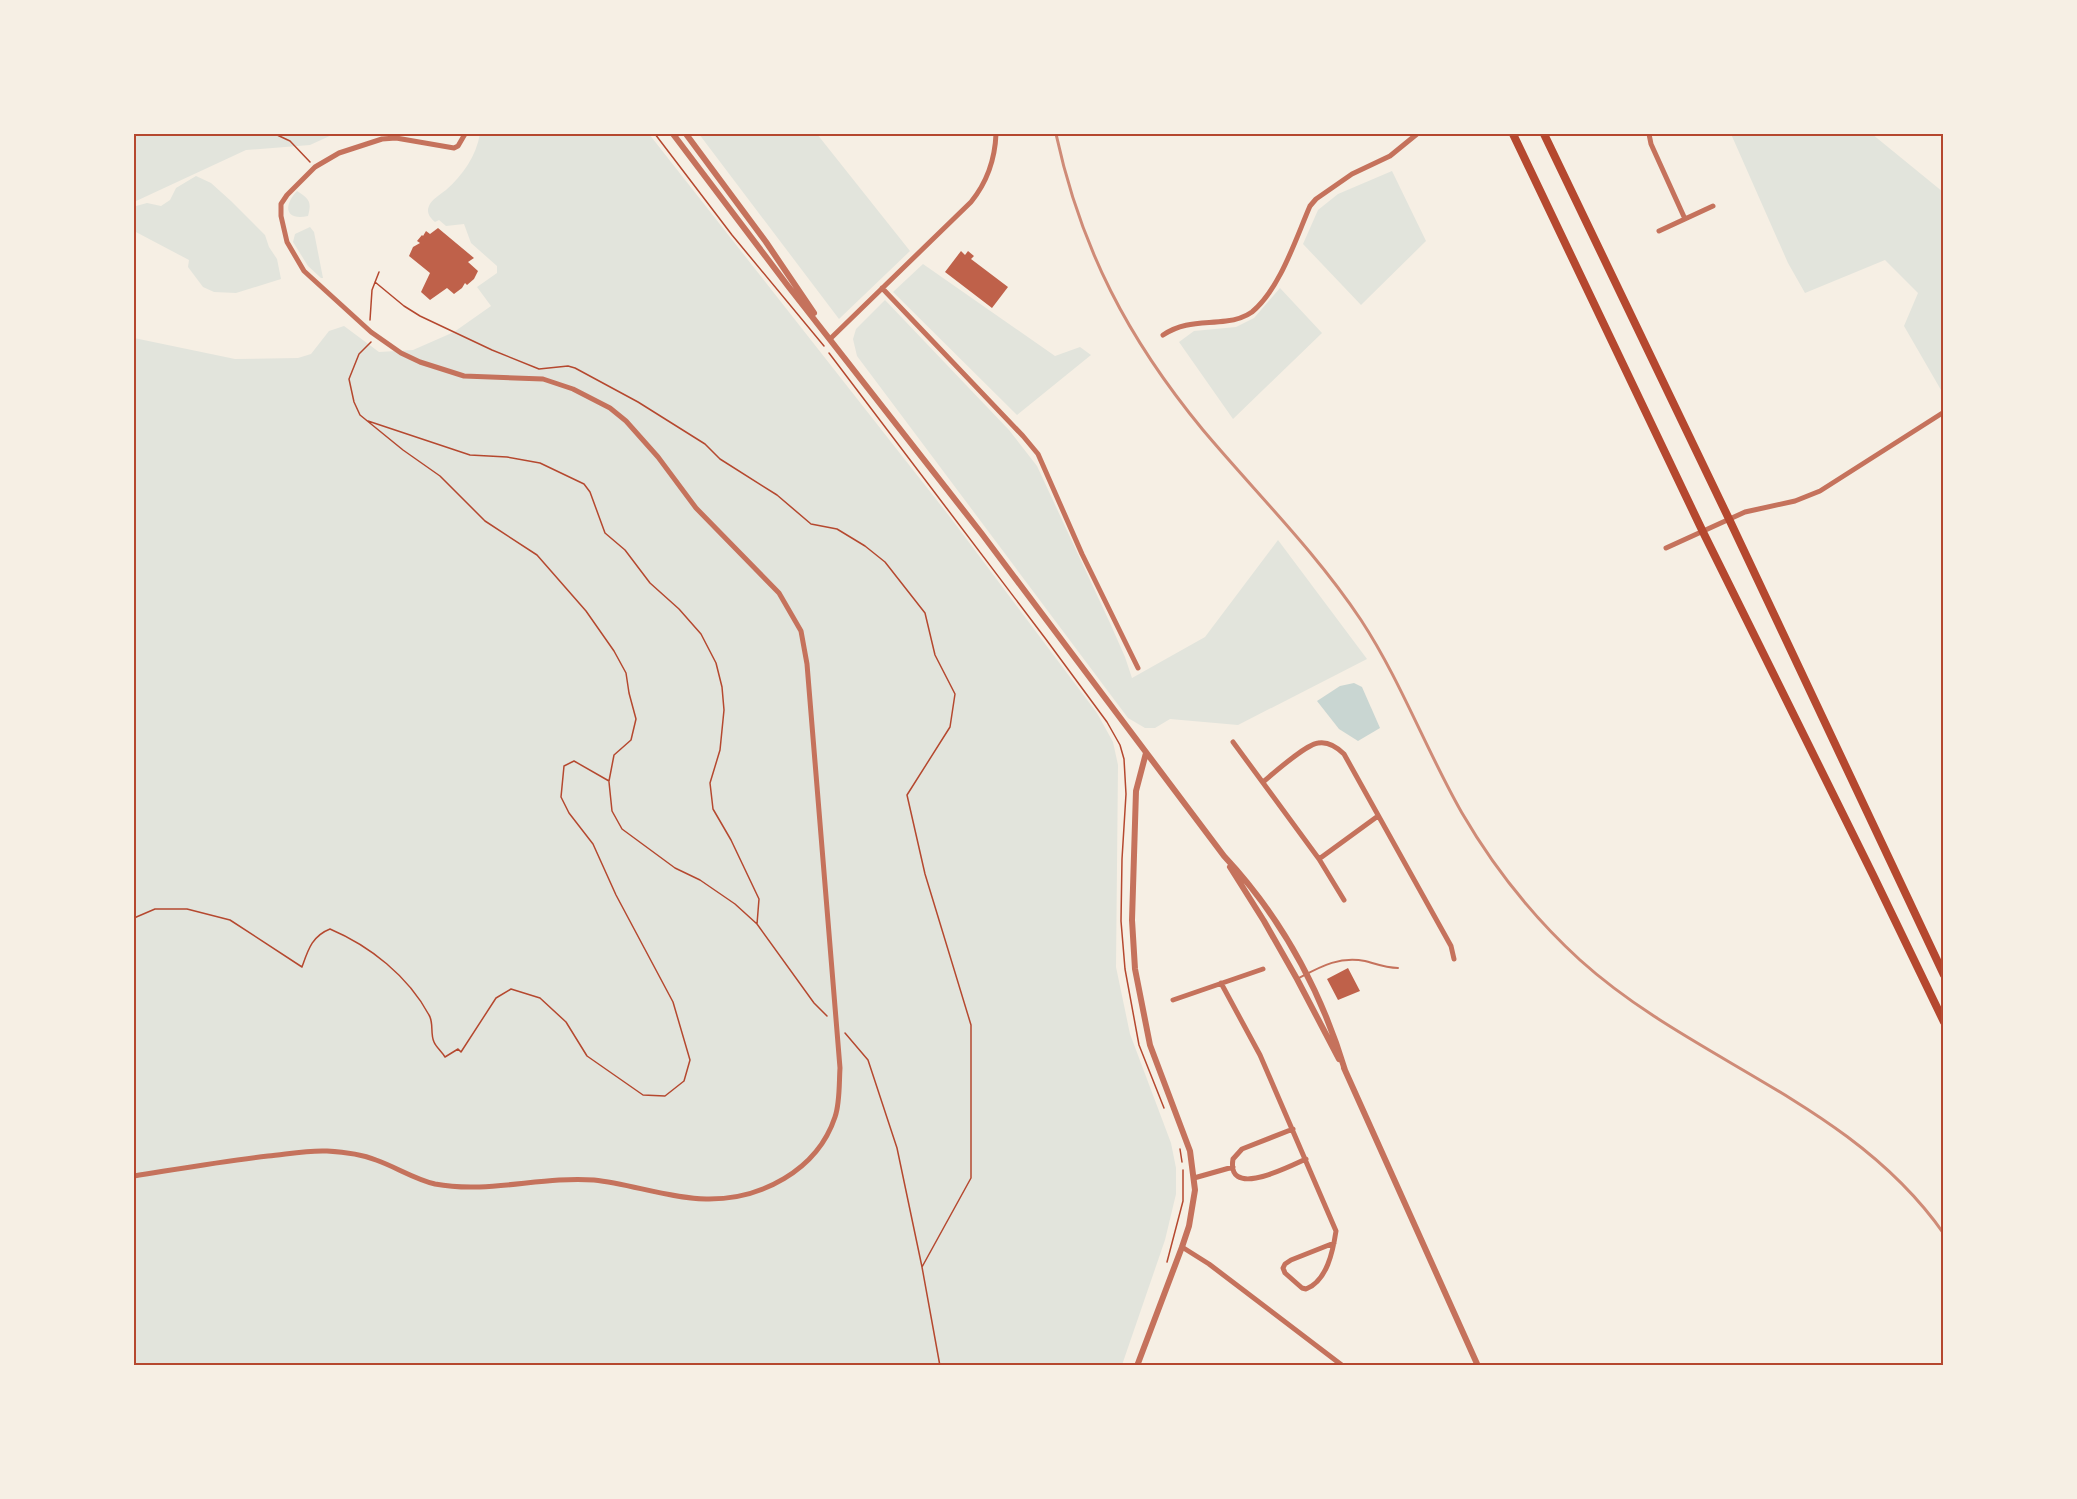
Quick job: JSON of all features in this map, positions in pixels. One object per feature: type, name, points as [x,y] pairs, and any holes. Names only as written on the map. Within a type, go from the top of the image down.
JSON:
[{"type":"main road","points":[[1513,134],[1702,532],[1944,1022]]},
{"type":"main road","points":[[1544,134],[1944,975]]},
{"type":"street","points":[[134,1176],[229,1161],[326,1151],[360,1155],[378,1160],[408,1175],[434,1183],[459,1187],[502,1186],[556,1180],[593,1180],[706,1199],[754,1193],[779,1183],[805,1164],[824,1140],[835,1116],[840,1068],[807,664],[801,631],[779,593],[696,508],[658,457],[626,421],[610,408],[573,389],[543,379],[464,376],[440,370],[401,353],[371,332],[304,271],[287,242],[281,204],[315,167],[339,153],[382,139],[396,138],[454,148],[465,134]]},
{"type":"street","points":[[673,134],[788,286],[982,534],[1224,856],[1269,910],[1306,974],[1330,1024],[1345,1070]]},
{"type":"street","points":[[686,134],[766,242],[830,339]]},
{"type":"street","points":[[830,339],[977,195],[993,162],[996,134]]},
{"type":"street","points":[[1163,335],[1192,322],[1226,321],[1251,313],[1274,285],[1310,206],[1316,199],[1352,174],[1390,156],[1417,134]]},
{"type":"street","points":[[1649,134],[1651,144],[1685,219]]},
{"type":"street","points":[[1659,231],[1713,206]]},
{"type":"street","points":[[882,288],[1038,454],[1082,554],[1138,668]]},
{"type":"street","points":[[1666,548],[1756,508],[1795,501],[1820,491],[1944,412]]},
{"type":"street","points":[[1233,742],[1319,859],[1344,900]]},
{"type":"street","points":[[1263,782],[1314,744],[1326,743],[1339,748],[1451,946],[1454,959]]},
{"type":"street","points":[[1137,1365],[1182,1247],[1193,1208],[1194,1178],[1190,1151],[1183,1129],[1145,1031],[1135,969],[1132,920],[1136,791],[1146,753]]},
{"type":"street","points":[[1319,859],[1378,816]]},
{"type":"street","points":[[1224,856],[1297,979],[1345,1070],[1478,1365]]},
{"type":"street","points":[[1173,1000],[1263,969]]},
{"type":"street","points":[[1221,983],[1260,1055],[1336,1231],[1334,1243],[1328,1264],[1312,1287],[1302,1288],[1285,1273],[1283,1268],[1291,1260],[1334,1243]]},
{"type":"street","points":[[1293,1129],[1242,1149],[1233,1159],[1233,1167],[1240,1178],[1251,1180],[1306,1160]]},
{"type":"street","points":[[1194,1178],[1233,1167]]},
{"type":"street","points":[[1182,1247],[1209,1264],[1343,1365]]},
{"type":"lane","points":[[1297,979],[1329,963],[1347,959],[1398,968]]},
{"type":"path","points":[[275,134],[290,141],[315,167]]},
{"type":"path","points":[[655,134],[732,235],[826,348],[1045,638],[1107,722],[1120,745],[1124,759],[1126,794],[1121,921],[1125,969],[1139,1046],[1166,1111]]},
{"type":"path","points":[[379,272],[372,290],[370,306],[372,340],[369,346],[358,354],[349,379],[354,402],[366,421],[440,476],[485,521],[537,555],[586,612],[614,651],[626,673],[628,693],[636,719],[631,740],[614,755],[609,781],[612,811],[622,829],[675,868],[700,880],[735,904],[757,924],[814,1003],[841,1028],[868,1060],[897,1148],[940,1365]]},
{"type":"path","points":[[366,421],[470,455],[507,457],[540,463],[584,484],[590,492],[605,533],[625,550],[650,583],[679,609],[701,634],[716,663],[722,687],[724,710],[720,750],[710,783],[713,809],[731,840],[759,899],[757,924]]},
{"type":"path","points":[[134,918],[155,909],[187,909],[230,920],[302,967],[310,944],[320,933],[330,928],[353,939],[394,970],[431,1017],[434,1042],[445,1057],[458,1049],[461,1052],[496,998],[511,989],[540,998],[566,1022],[587,1056],[643,1095],[665,1096],[684,1081],[690,1060],[673,1002],[616,895],[593,844],[569,813],[561,797],[564,766],[574,761],[609,781]]},
{"type":"path","points":[[1167,1261],[1183,1201],[1183,1168],[1178,1142]]},
{"type":"shaded area","points":[[134,134],[334,134],[310,145],[246,150],[134,202]]},
{"type":"shaded area","points":[[480,134],[649,134],[950,517],[1097,713],[1113,742],[1118,765],[1116,967],[1130,1034],[1171,1143],[1176,1168],[1176,1194],[1165,1240],[1122,1365],[134,1366],[134,338],[235,359],[298,358],[311,354],[329,331],[344,326],[379,352],[413,350],[454,332],[491,306],[477,287],[497,273],[497,266],[471,243],[464,224],[446,226],[439,220],[435,222],[429,215],[428,208],[463,171],[472,157]]},
{"type":"shaded area","points":[[699,134],[817,134],[910,251],[839,319]]},
{"type":"shaded area","points":[[1731,134],[1872,134],[1943,192],[1943,388],[1941,390],[1904,326],[1918,293],[1885,260],[1805,293],[1788,263]]},
{"type":"shaded area","points":[[1392,171],[1426,241],[1361,305],[1303,244],[1318,210],[1338,194]]},
{"type":"shaded area","points":[[196,176],[211,183],[265,235],[277,259],[281,279],[236,293],[214,292],[203,287],[188,267],[189,260],[134,231],[136,206],[147,203],[161,206],[170,200],[176,188]]},
{"type":"shaded area","points":[[297,191],[308,201],[310,207],[308,216],[295,216],[289,211],[290,202]]},
{"type":"shaded area","points":[[310,227],[314,232],[323,278],[308,266],[293,242],[295,234]]},
{"type":"shaded area","points":[[923,264],[1055,356],[1080,347],[1091,355],[1017,415],[893,292]]},
{"type":"shaded area","points":[[1280,288],[1322,333],[1233,419],[1179,342],[1194,331],[1236,327],[1254,318]]},
{"type":"shaded area","points":[[885,300],[1009,430],[1037,466],[1110,623],[1132,678],[1205,637],[1278,540],[1367,659],[1238,725],[1170,719],[1155,728],[1145,728],[1128,718],[857,356],[853,339],[856,329]]},
{"type":"shaded area","points":[[1354,683],[1362,687],[1380,728],[1358,741],[1339,729],[1317,701],[1340,686]]},
{"type":"building","points":[[438,228],[474,258],[468,262],[478,271],[474,279],[467,285],[465,283],[454,294],[447,288],[430,300],[421,292],[430,273],[409,256],[413,247],[420,243],[417,241],[426,231],[430,234]]},
{"type":"building","points":[[961,251],[965,255],[968,251],[974,256],[971,259],[1008,287],[992,308],[945,272]]},
{"type":"building","points":[[1348,968],[1360,991],[1338,1000],[1327,979]]},
{"type":"railway","points":[[1056,134],[1079,216],[1094,254],[1130,327],[1176,396],[1305,546],[1361,620],[1389,667],[1462,813],[1487,853],[1515,891],[1563,944],[1625,996],[1672,1028],[1818,1116],[1864,1150],[1907,1189],[1944,1234]]}]
